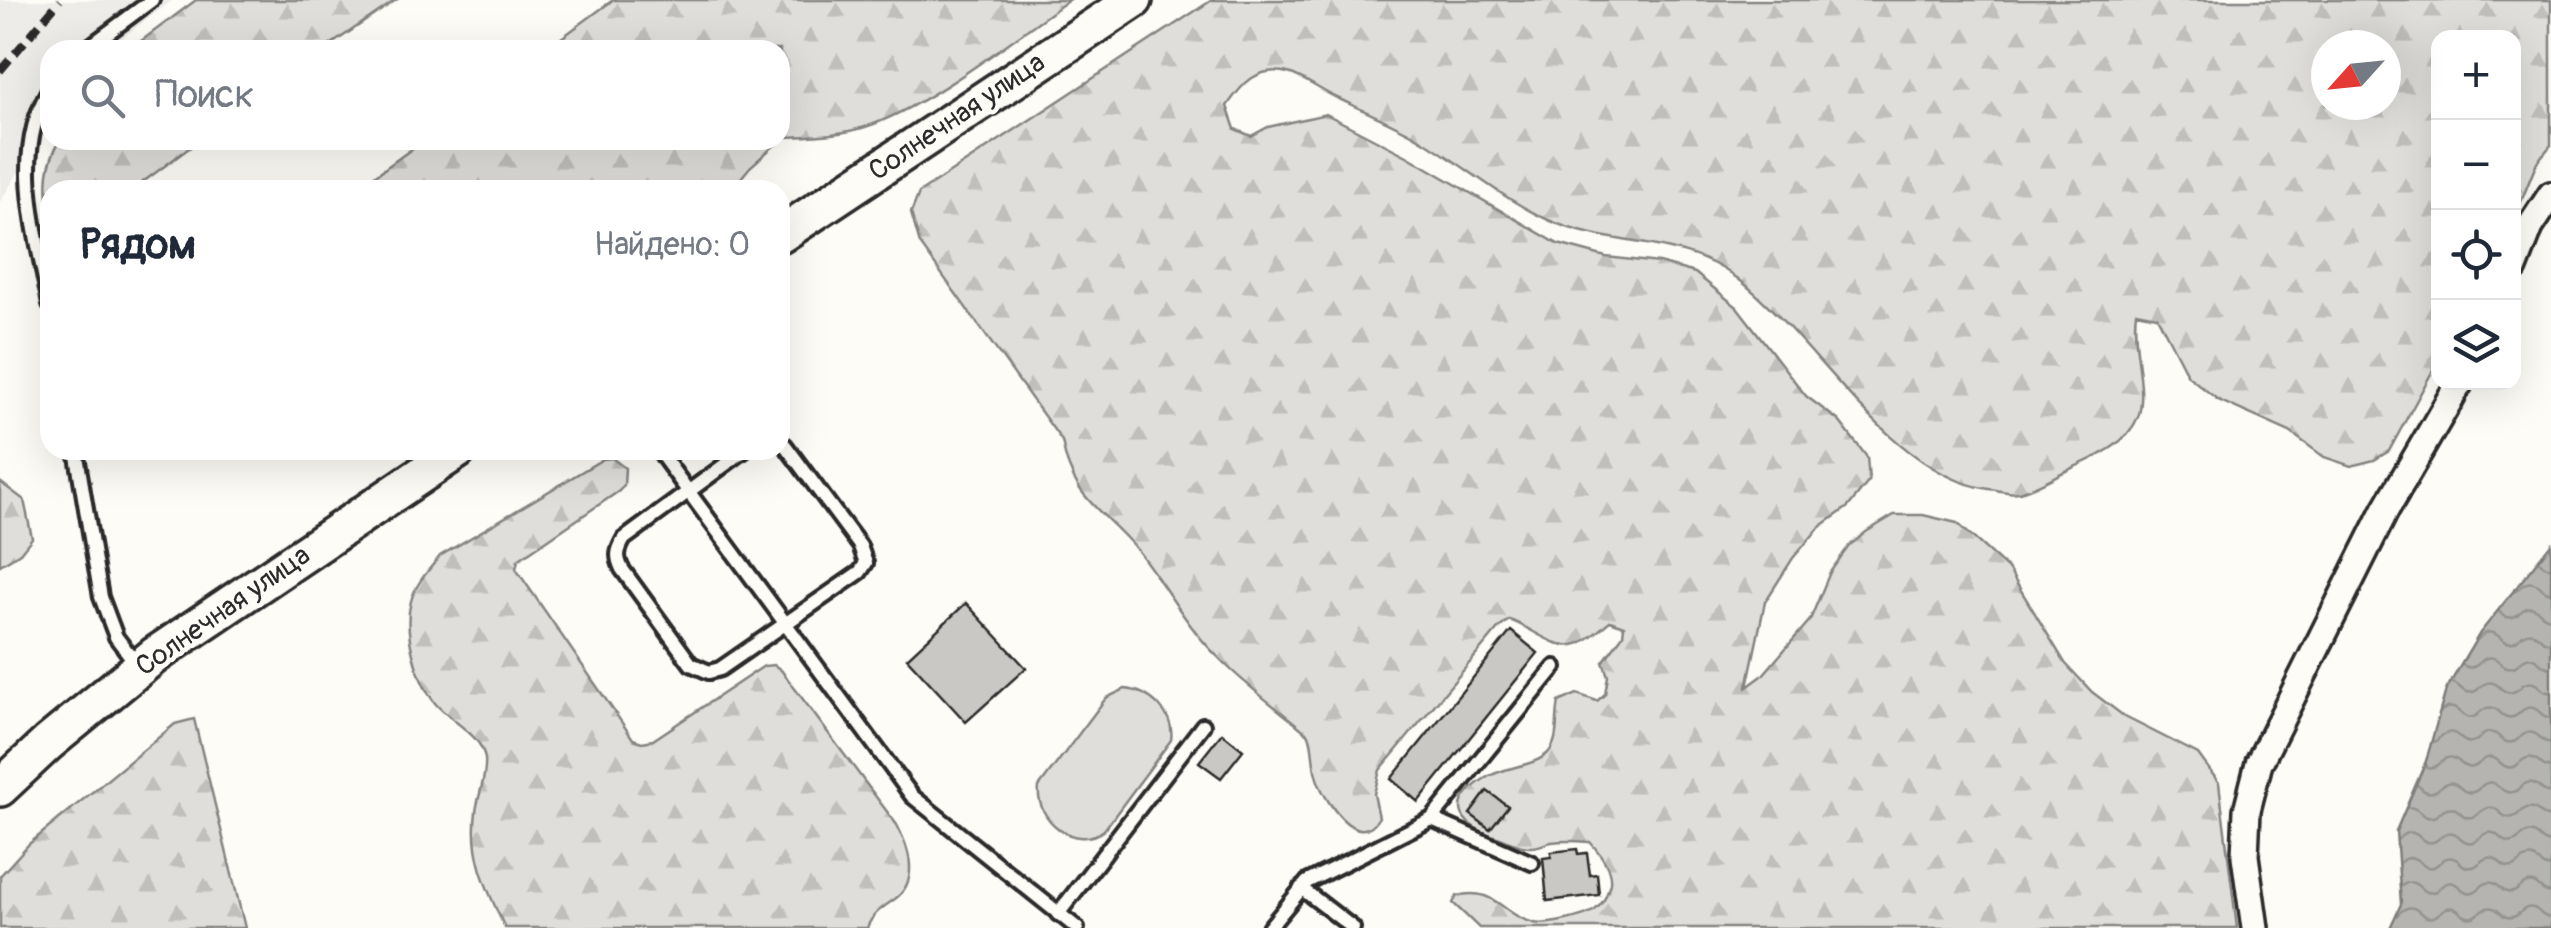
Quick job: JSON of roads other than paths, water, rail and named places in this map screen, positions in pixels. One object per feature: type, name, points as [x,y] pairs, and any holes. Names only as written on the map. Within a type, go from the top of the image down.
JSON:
[{"type":"street","name":"Солнечная улица","points":[[790,228],[1134,0]]},
{"type":"street","points":[[2521,250],[2551,194]]},
{"type":"street","points":[[2255,928],[2245,856],[2247,810],[2259,763],[2386,509],[2455,390]]},
{"type":"street","name":"Солнечная улица","points":[[0,788],[139,668],[443,460]]},
{"type":"lane","points":[[98,40],[152,0]]},
{"type":"lane","points":[[40,105],[30,134],[26,172],[40,250]]},
{"type":"lane","points":[[732,460],[624,539],[618,549],[622,569],[656,617],[691,664],[709,672],[720,669],[786,624],[860,572],[866,563],[860,546],[790,452]]},
{"type":"lane","points":[[78,460],[102,597],[116,637],[139,668]]},
{"type":"lane","points":[[665,460],[912,796],[1076,928]]},
{"type":"lane","points":[[1269,928],[1301,888],[1315,877],[1432,819],[1555,667]]},
{"type":"lane","points":[[1058,914],[1203,725]]},
{"type":"lane","points":[[1432,819],[1532,863]]},
{"type":"lane","points":[[1301,888],[1353,928]]},
{"type":"water","points":[[2551,544],[2551,928],[2390,928],[2401,904],[2396,831],[2426,761],[2446,690],[2480,633]]},
{"type":"railway","points":[[0,71],[60,0]]}]
